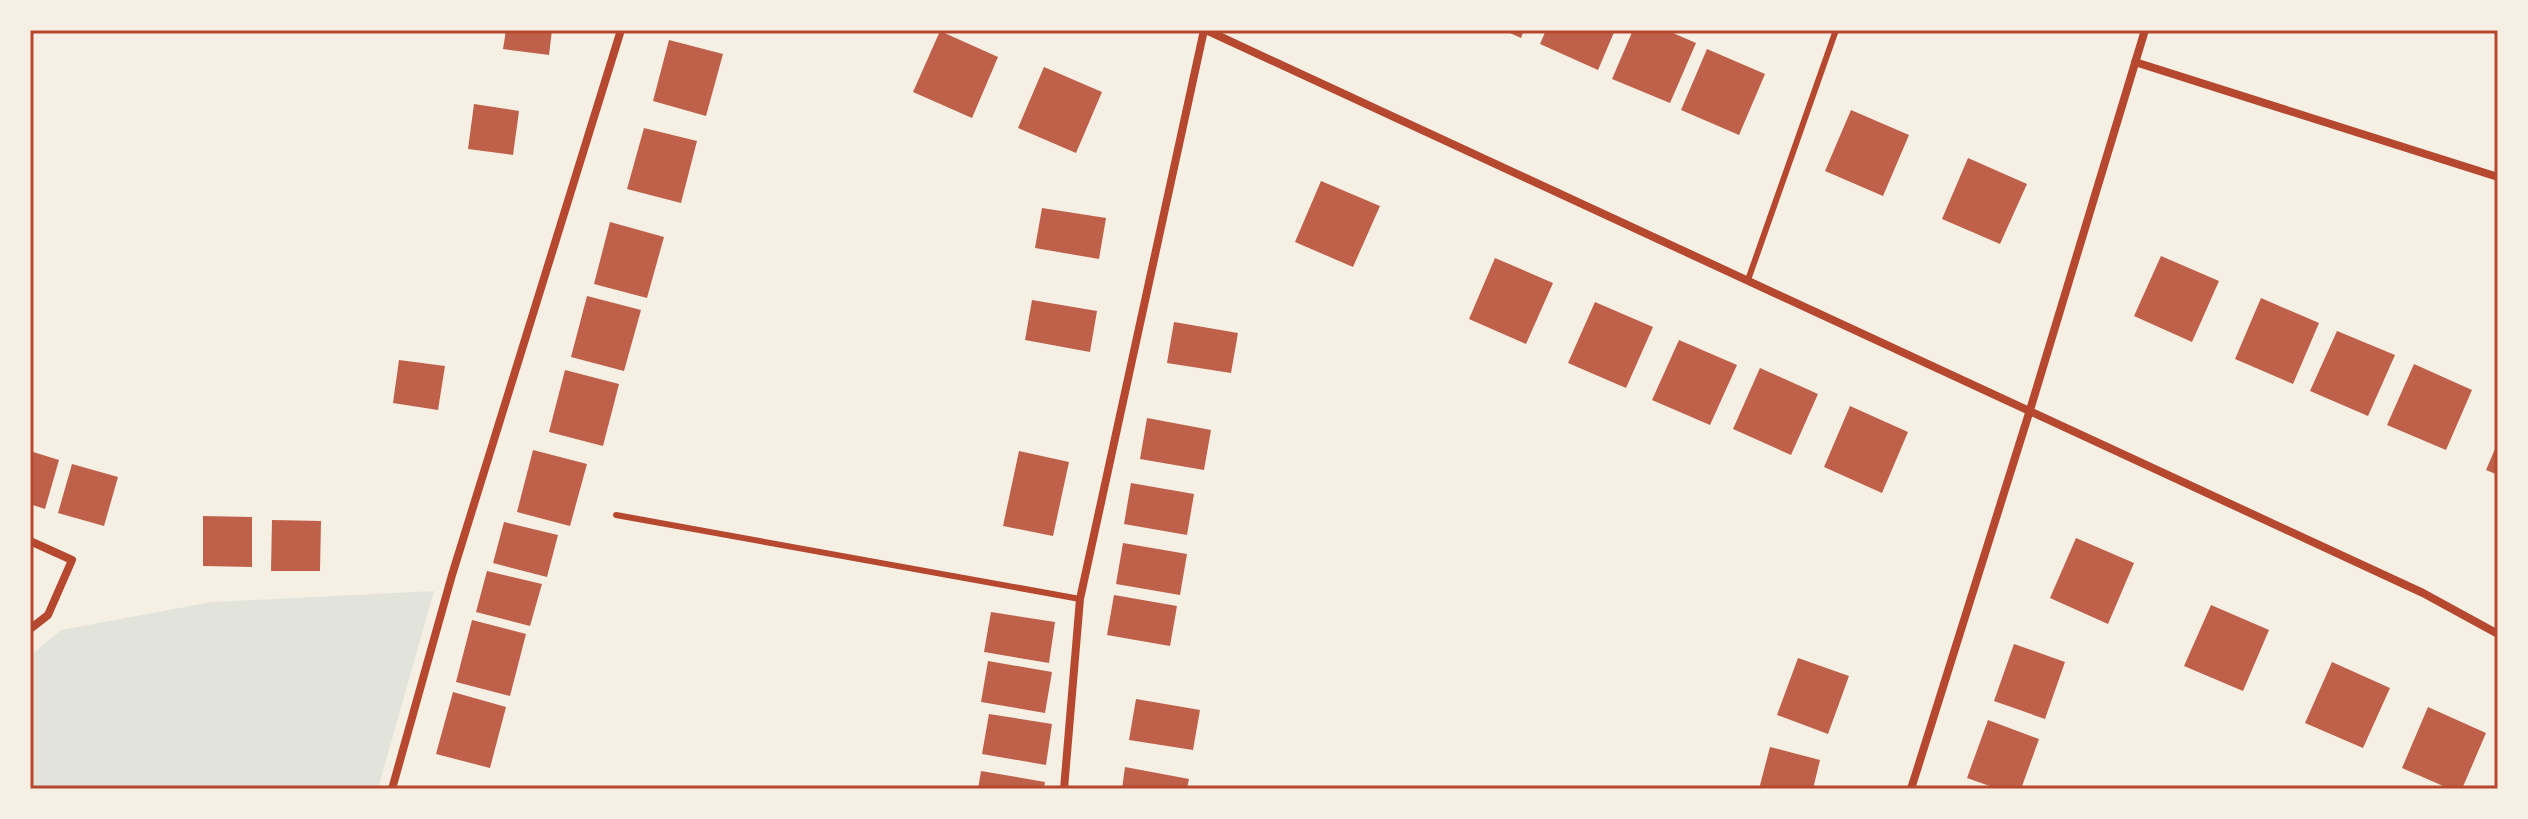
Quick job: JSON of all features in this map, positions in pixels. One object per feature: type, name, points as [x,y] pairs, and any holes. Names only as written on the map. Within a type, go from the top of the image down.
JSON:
[{"type":"street","points":[[392,789],[452,575],[621,30]]},
{"type":"street","points":[[1064,789],[1080,599],[1205,30],[2423,593],[2498,634]]},
{"type":"street","points":[[1911,789],[2145,30]]},
{"type":"street","points":[[2135,62],[2498,177]]},
{"type":"street","points":[[30,541],[72,560],[48,615],[30,629]]},
{"type":"lane","points":[[1748,280],[1836,30]]},
{"type":"lane","points":[[616,515],[1080,599]]},
{"type":"shaded area","points":[[434,591],[378,789],[30,789],[30,656],[61,630],[212,602]]},
{"type":"building","points":[[506,30],[552,30],[549,55],[503,49]]},
{"type":"building","points":[[1503,30],[1524,30],[1521,38]]},
{"type":"building","points":[[1546,30],[1615,30],[1598,70],[1540,44]]},
{"type":"building","points":[[1633,30],[1666,30],[1696,43],[1670,103],[1612,79]]},
{"type":"building","points":[[940,31],[998,57],[972,118],[913,92]]},
{"type":"building","points":[[669,40],[723,54],[706,116],[653,101]]},
{"type":"building","points":[[1707,49],[1765,74],[1739,135],[1681,110]]},
{"type":"building","points":[[1044,67],[1102,92],[1076,153],[1018,128]]},
{"type":"building","points":[[474,104],[519,111],[513,155],[468,149]]},
{"type":"building","points":[[1851,110],[1909,135],[1883,196],[1825,171]]},
{"type":"building","points":[[644,128],[697,141],[681,203],[627,189]]},
{"type":"building","points":[[1968,158],[2027,184],[2000,244],[1942,219]]},
{"type":"building","points":[[1321,181],[1380,206],[1353,267],[1295,242]]},
{"type":"building","points":[[1042,208],[1106,218],[1099,259],[1035,248]]},
{"type":"building","points":[[610,222],[664,237],[647,298],[594,284]]},
{"type":"building","points":[[2161,256],[2219,281],[2192,342],[2134,316]]},
{"type":"building","points":[[1495,258],[1553,283],[1526,344],[1469,319]]},
{"type":"building","points":[[587,296],[641,310],[624,371],[571,357]]},
{"type":"building","points":[[2261,298],[2319,323],[2293,384],[2235,359]]},
{"type":"building","points":[[1032,300],[1097,311],[1090,352],[1025,340]]},
{"type":"building","points":[[1595,302],[1653,327],[1626,388],[1568,363]]},
{"type":"building","points":[[1174,322],[1238,333],[1231,373],[1167,363]]},
{"type":"building","points":[[2337,331],[2395,355],[2368,416],[2310,391]]},
{"type":"building","points":[[1679,340],[1737,365],[1710,425],[1652,400]]},
{"type":"building","points":[[399,360],[445,366],[438,410],[393,403]]},
{"type":"building","points":[[2414,364],[2472,390],[2446,450],[2387,425]]},
{"type":"building","points":[[1760,368],[1818,394],[1791,455],[1733,429]]},
{"type":"building","points":[[565,370],[619,384],[603,446],[549,432]]},
{"type":"building","points":[[1850,406],[1908,432],[1882,493],[1824,467]]},
{"type":"building","points":[[1147,418],[1211,430],[1204,470],[1140,459]]},
{"type":"building","points":[[2498,442],[2498,475],[2486,470]]},
{"type":"building","points":[[533,450],[587,464],[570,526],[517,512]]},
{"type":"building","points":[[30,451],[59,460],[45,509],[30,504]]},
{"type":"building","points":[[1019,451],[1069,462],[1053,536],[1003,526]]},
{"type":"building","points":[[72,464],[118,477],[104,526],[58,513]]},
{"type":"building","points":[[1131,483],[1194,494],[1187,535],[1124,524]]},
{"type":"building","points":[[203,516],[252,517],[252,567],[203,566]]},
{"type":"building","points":[[272,520],[321,521],[320,571],[271,571]]},
{"type":"building","points":[[504,522],[558,535],[547,577],[493,563]]},
{"type":"building","points":[[2076,538],[2134,563],[2108,624],[2050,598]]},
{"type":"building","points":[[1123,543],[1187,554],[1180,595],[1116,584]]},
{"type":"building","points":[[487,571],[542,584],[530,626],[476,612]]},
{"type":"building","points":[[1114,595],[1177,606],[1170,646],[1107,635]]},
{"type":"building","points":[[2211,605],[2269,630],[2243,691],[2184,666]]},
{"type":"building","points":[[991,612],[1055,622],[1049,663],[984,652]]},
{"type":"building","points":[[472,620],[526,634],[510,696],[456,682]]},
{"type":"building","points":[[2014,644],[2065,662],[2045,719],[1994,701]]},
{"type":"building","points":[[1798,658],[1849,676],[1828,734],[1777,715]]},
{"type":"building","points":[[988,661],[1052,672],[1045,713],[981,702]]},
{"type":"building","points":[[2332,662],[2390,688],[2363,748],[2305,723]]},
{"type":"building","points":[[453,692],[506,707],[490,768],[436,754]]},
{"type":"building","points":[[1136,699],[1200,710],[1193,750],[1129,740]]},
{"type":"building","points":[[2428,707],[2486,733],[2462,789],[2450,789],[2402,768]]},
{"type":"building","points":[[989,714],[1052,724],[1046,765],[982,754]]},
{"type":"building","points":[[1988,720],[2039,739],[2021,789],[1998,789],[1967,778]]},
{"type":"building","points":[[1770,747],[1820,760],[1813,789],[1759,789]]},
{"type":"building","points":[[1125,767],[1189,779],[1187,789],[1122,789]]},
{"type":"building","points":[[981,771],[1045,782],[1044,789],[978,789]]}]
